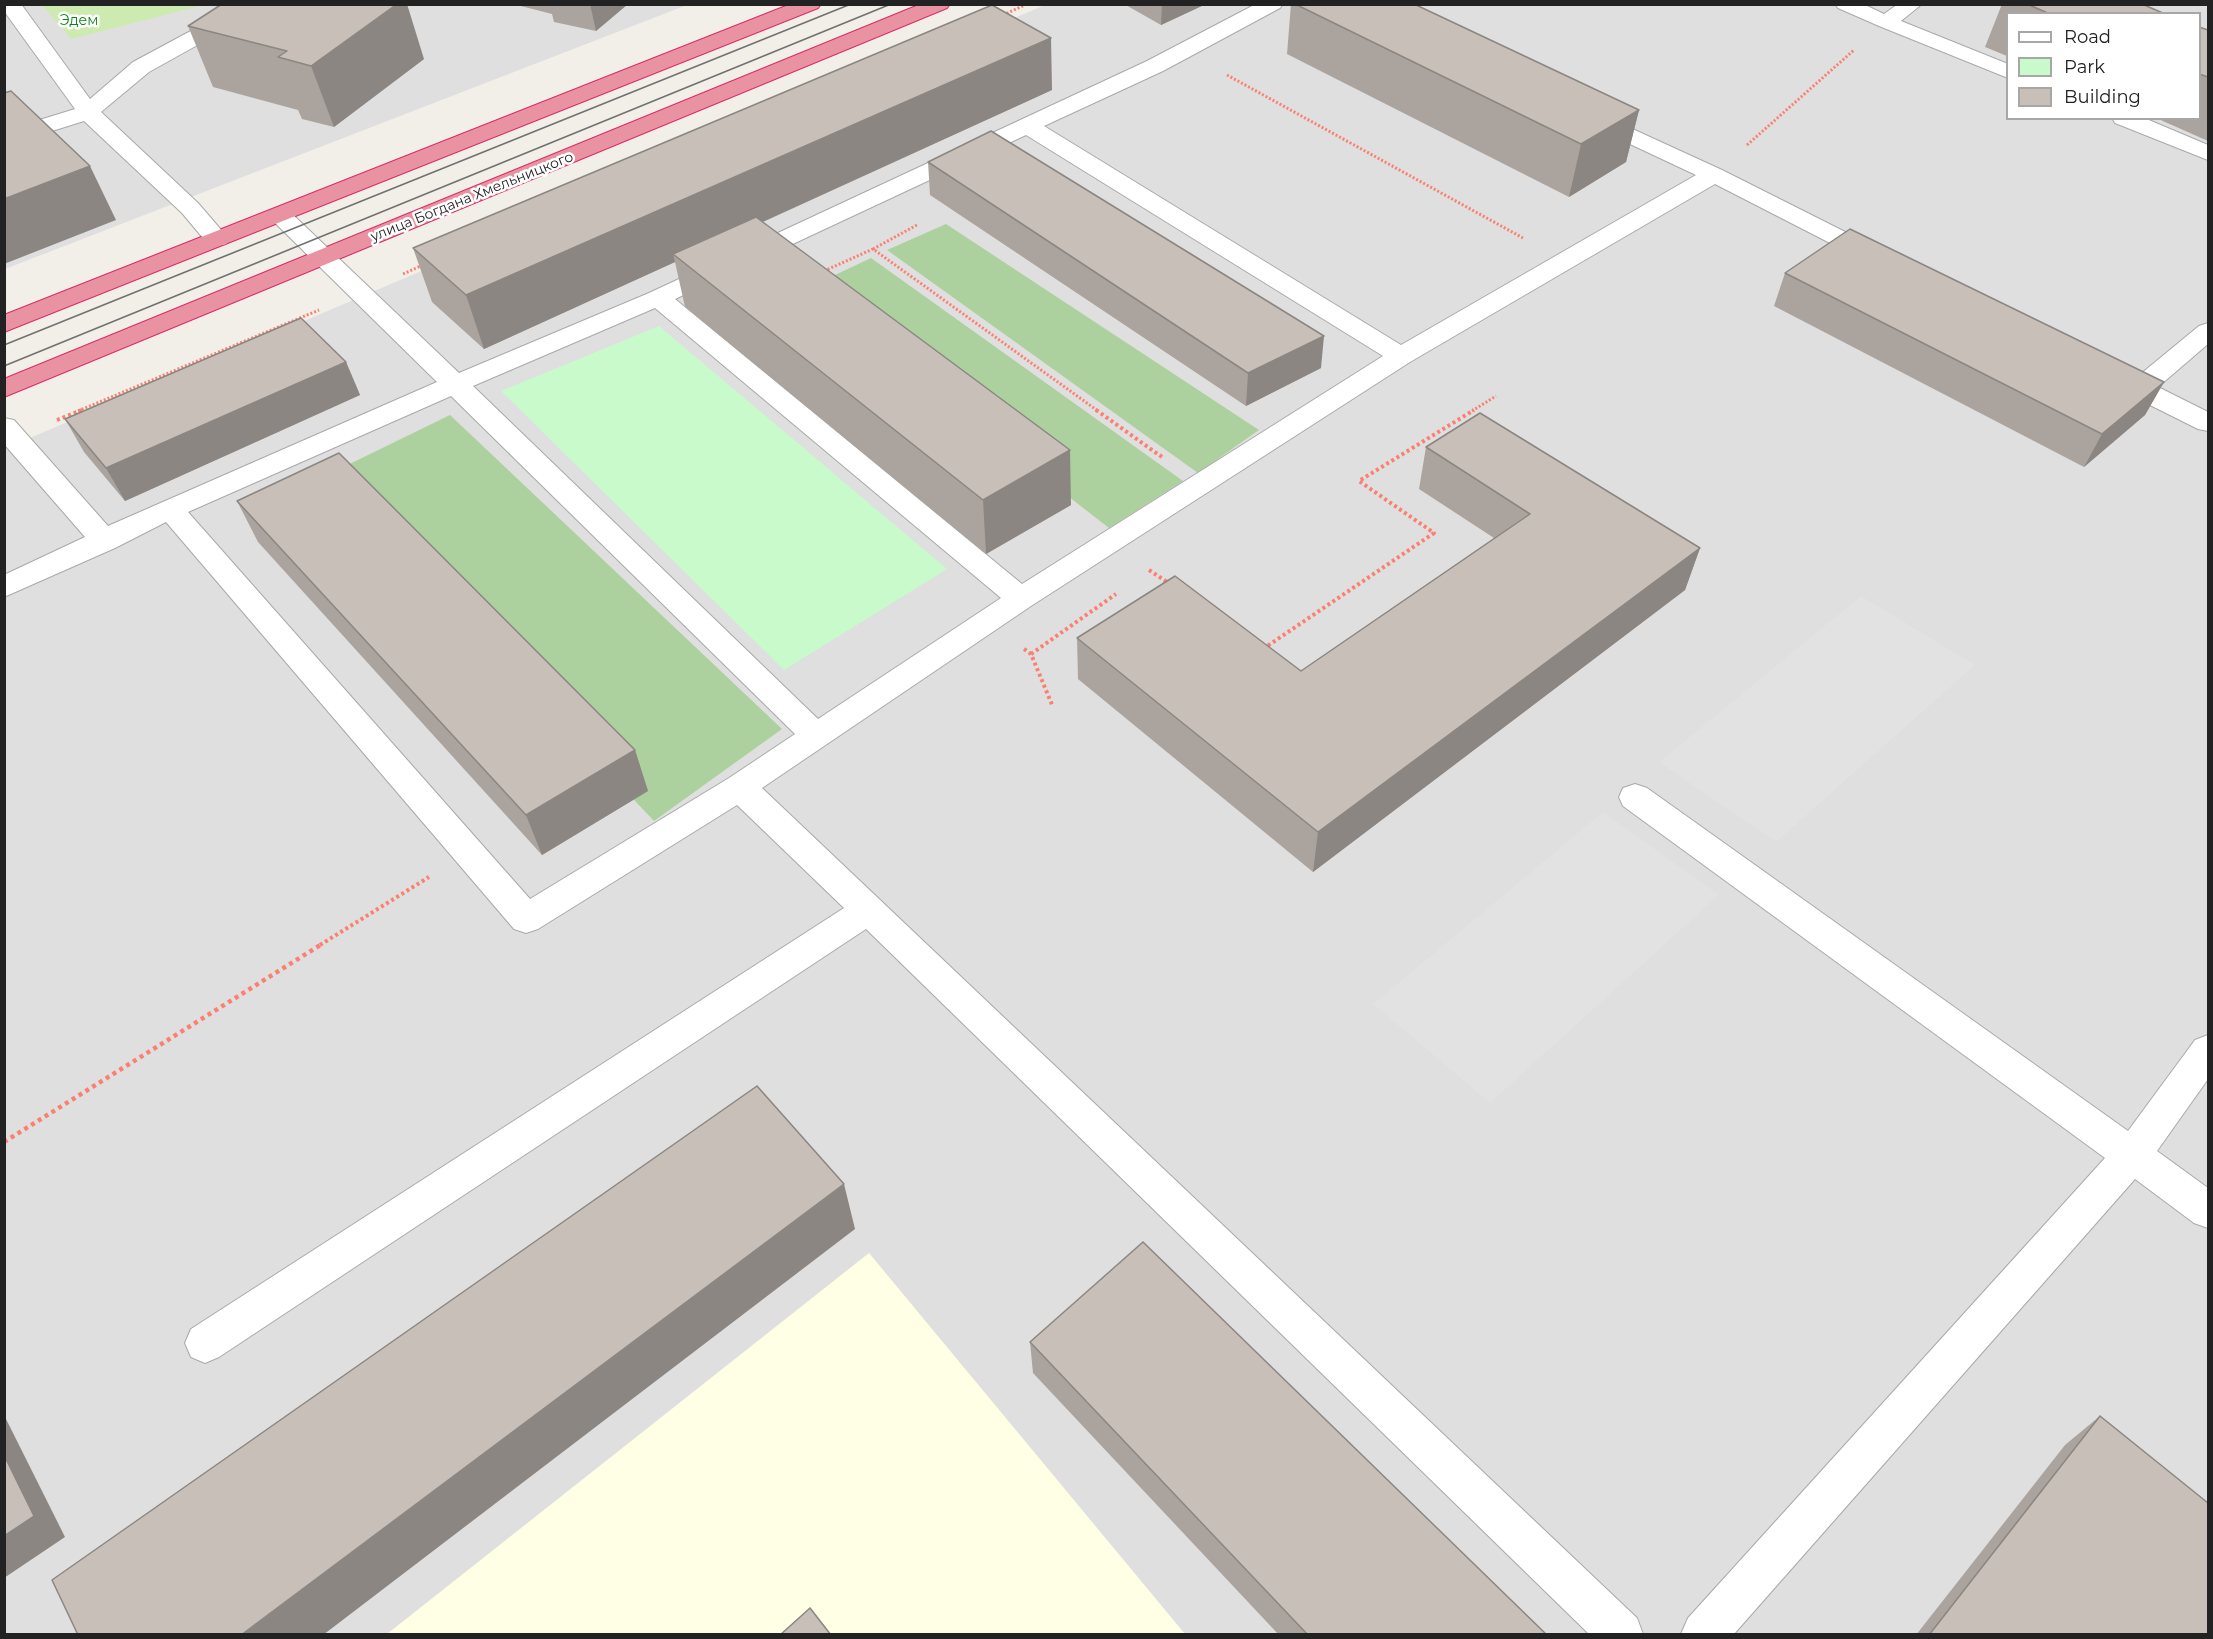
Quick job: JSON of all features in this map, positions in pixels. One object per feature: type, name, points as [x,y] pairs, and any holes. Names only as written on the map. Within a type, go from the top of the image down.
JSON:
[{"type":"highway","points":[[4,324],[811,4]]},
{"type":"highway","name":"улица Богдана Хмельницкого","points":[[4,389],[940,4]]},
{"type":"lane","points":[[10,4],[88,112],[190,208],[217,239]]},
{"type":"lane","points":[[4,139],[88,112],[141,67],[257,4]]},
{"type":"lane","points":[[4,587],[170,509],[658,298],[1185,51],[1273,4]]},
{"type":"lane","points":[[1845,4],[2006,72]]},
{"type":"lane","points":[[1886,22],[1912,4]]},
{"type":"lane","points":[[1576,110],[1714,175],[1905,272]]},
{"type":"lane","points":[[2128,120],[2208,153]]},
{"type":"lane","points":[[1027,126],[1401,356]]},
{"type":"lane","points":[[170,509],[526,919],[740,787],[1021,599],[1401,356],[1714,175]]},
{"type":"lane","points":[[280,215],[815,735]]},
{"type":"lane","points":[[658,298],[1021,599]]},
{"type":"lane","points":[[2140,389],[2208,331]]},
{"type":"lane","points":[[2097,368],[2208,423]]},
{"type":"lane","points":[[10,432],[105,541]]},
{"type":"lane","points":[[740,787],[1621,1635]]},
{"type":"lane","points":[[1635,796],[2208,1210]]},
{"type":"lane","points":[[205,1343],[868,910]]},
{"type":"lane","points":[[1704,1635],[2132,1155],[2208,1052]]},
{"type":"path","points":[[994,19],[1027,4]]},
{"type":"path","points":[[1714,175],[1886,22]]},
{"type":"path","points":[[1185,51],[1565,261]]},
{"type":"path","points":[[770,246],[815,275],[873,249],[1200,484]]},
{"type":"path","points":[[10,432],[427,264]]},
{"type":"path","points":[[1260,650],[1434,533],[1359,481],[1496,396]]},
{"type":"path","points":[[1141,576],[1150,569],[1175,588]]},
{"type":"path","points":[[1031,654],[1123,589]]},
{"type":"path","points":[[988,622],[1031,654],[1053,707]]},
{"type":"path","points":[[4,1142],[468,853]]},
{"type":"shaded area","points":[[5,5],[687,5],[5,269]]},
{"type":"shaded area","points":[[1045,5],[2208,5],[2208,1634],[5,1634],[4,449]]},
{"type":"shaded area","points":[[1861,596],[1975,665],[1776,842],[1659,762]]},
{"type":"shaded area","points":[[1603,812],[1719,895],[1490,1103],[1373,1004]]},
{"type":"shaded area","points":[[869,1253],[1185,1634],[387,1634]]},
{"type":"green space","name":"Эдем","points":[[42,5],[204,5],[71,39]]},
{"type":"green space","points":[[946,224],[1259,430],[1198,473],[887,250]]},
{"type":"green space","points":[[871,258],[1183,481],[1109,528],[803,290]]},
{"type":"green space","points":[[659,326],[947,569],[784,670],[501,391]]},
{"type":"green space","points":[[450,415],[782,729],[654,821],[327,475]]},
{"type":"building","points":[[222,4],[397,4],[311,66],[278,57],[287,51],[188,26]]},
{"type":"building","points":[[1295,4],[1414,4],[1639,110],[1581,144]]},
{"type":"building","points":[[2027,4],[2142,4],[2160,12],[2045,12]]},
{"type":"building","points":[[992,5],[1051,38],[466,295],[413,248]]},
{"type":"building","points":[[2201,28],[2208,30],[2208,77],[2201,75]]},
{"type":"building","points":[[11,91],[90,166],[4,199],[4,93]]},
{"type":"building","points":[[991,131],[1324,336],[1248,373],[928,162]]},
{"type":"building","points":[[756,217],[1070,450],[983,500],[673,254]]},
{"type":"building","points":[[1850,229],[2164,382],[2102,434],[1785,273]]},
{"type":"building","points":[[301,318],[346,362],[106,468],[65,419]]},
{"type":"building","points":[[1480,413],[1700,548],[1318,832],[1077,638],[1175,576],[1301,671],[1530,514],[1426,447]]},
{"type":"building","points":[[339,453],[635,750],[526,815],[237,501]]},
{"type":"building","points":[[757,1086],[844,1184],[241,1635],[78,1635],[52,1580]]},
{"type":"building","points":[[1143,1242],[1547,1635],[1308,1635],[1030,1342]]},
{"type":"building","points":[[2100,1416],[2208,1503],[2208,1635],[1929,1635]]},
{"type":"building","points":[[4,1455],[34,1516],[4,1536]]},
{"type":"building","points":[[810,1608],[831,1635],[780,1635]]},
{"type":"tram line","points":[[4,345],[851,4]]},
{"type":"tram line","points":[[4,366],[891,4]]}]
